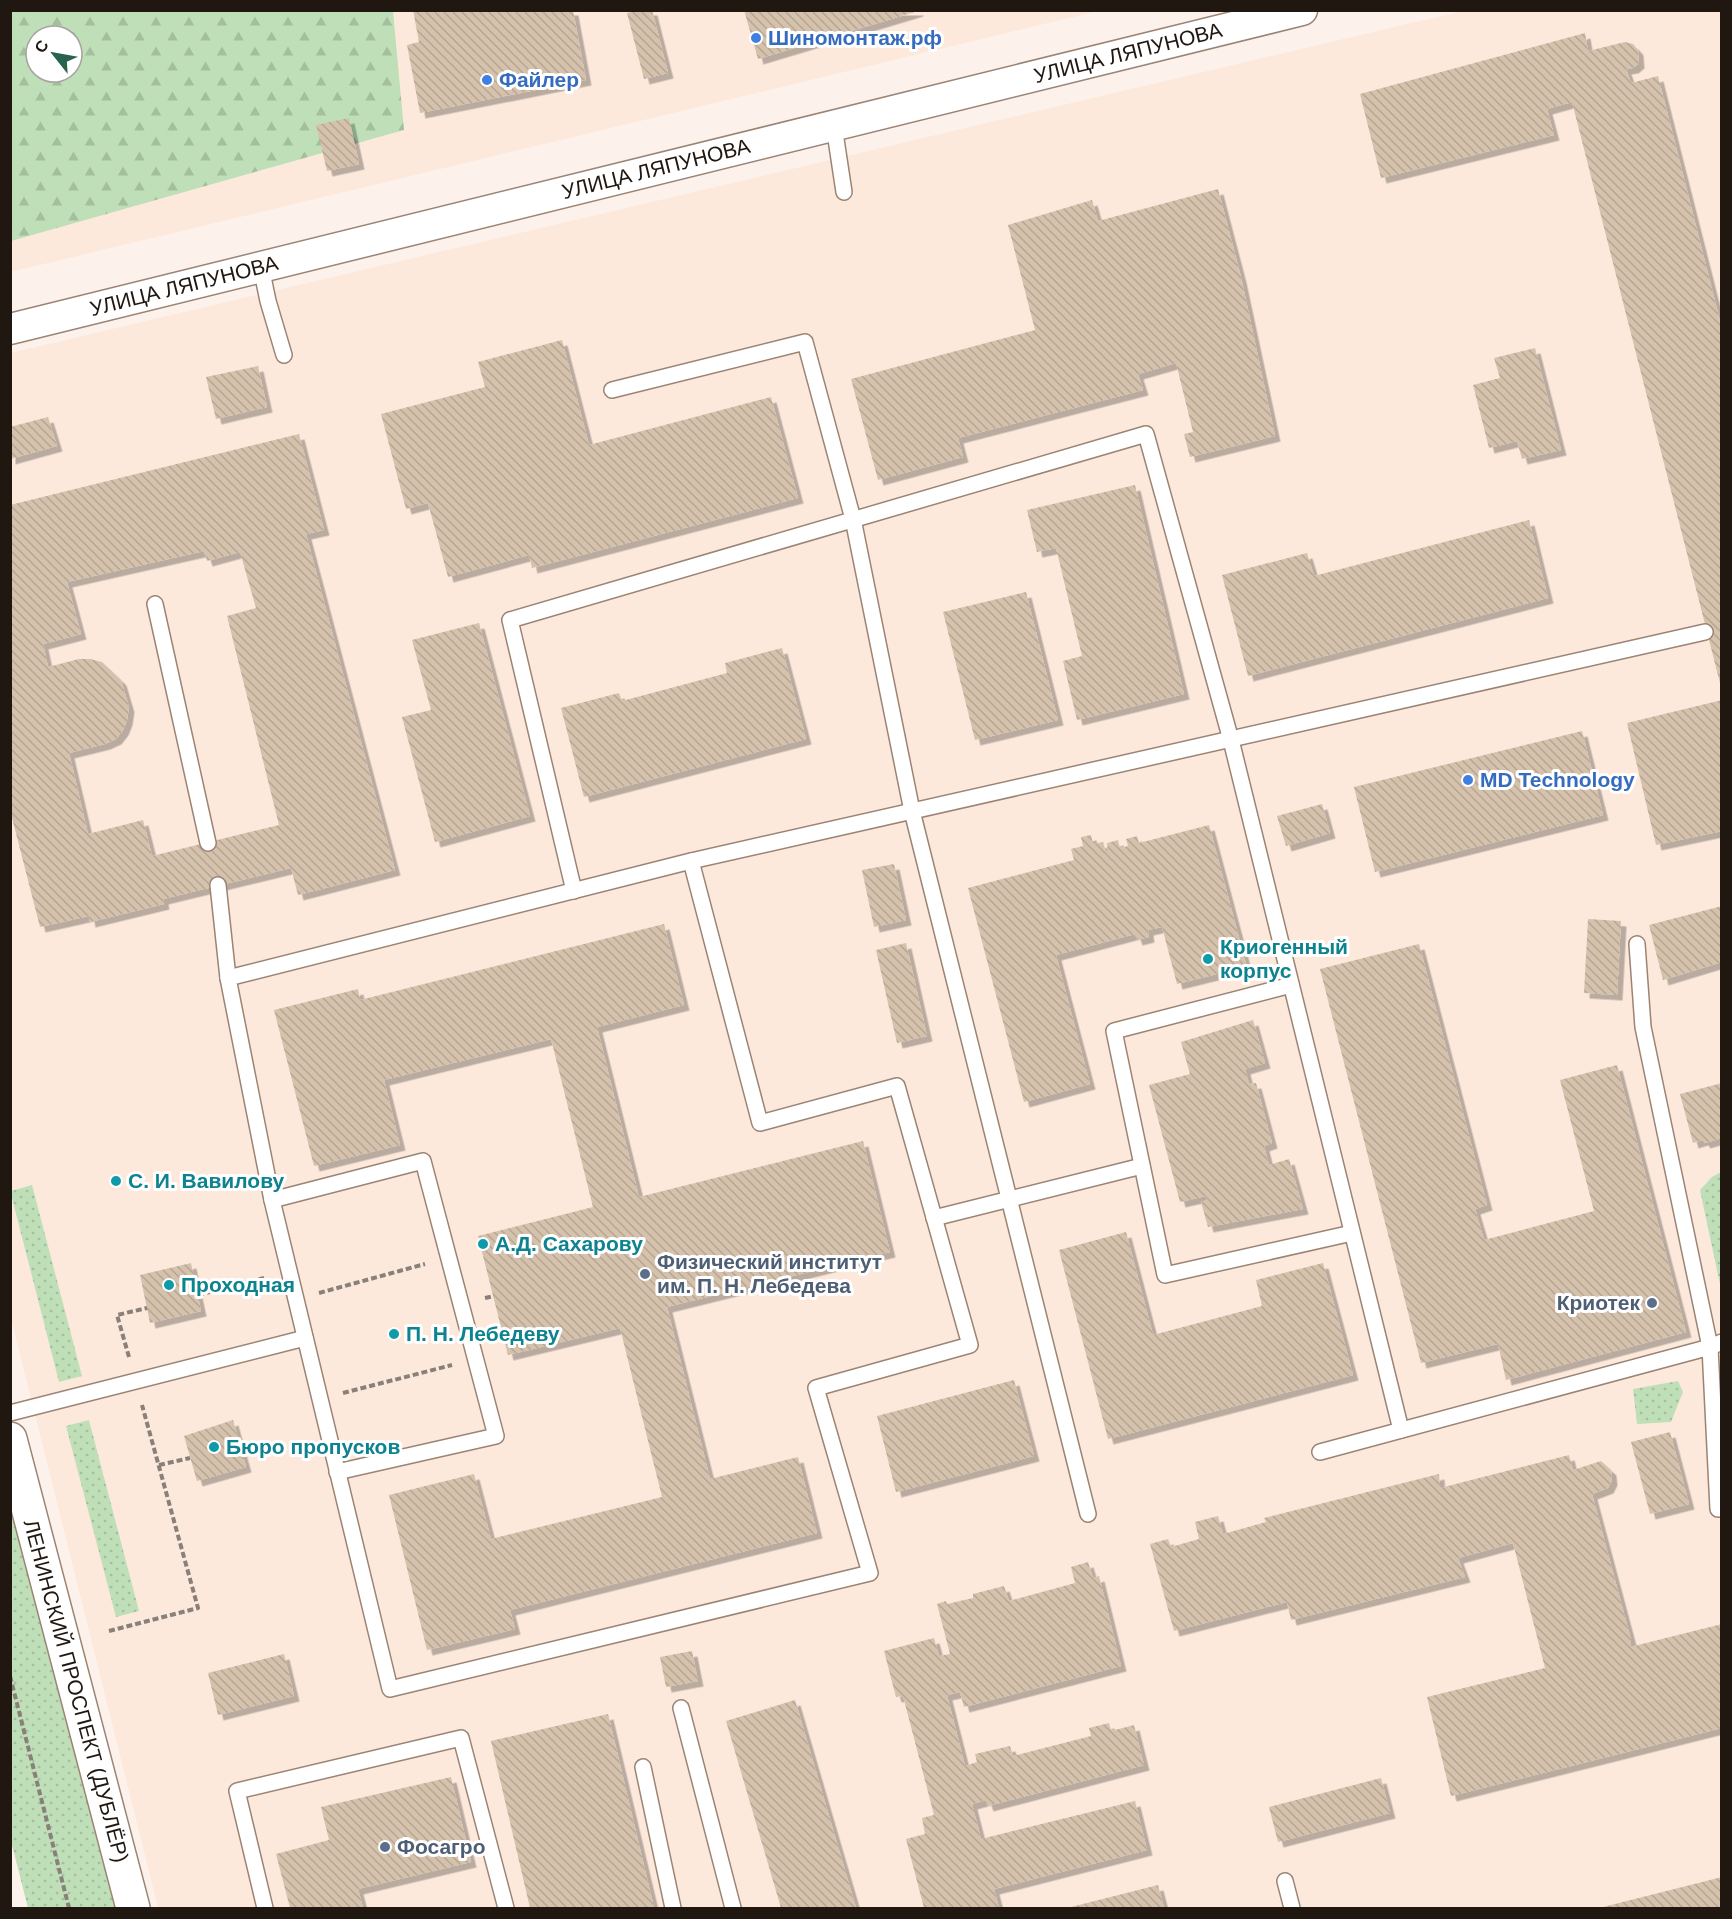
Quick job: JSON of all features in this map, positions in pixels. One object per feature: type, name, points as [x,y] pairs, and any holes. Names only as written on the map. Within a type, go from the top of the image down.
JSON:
[{"type":"street","name":"УЛИЦА ЛЯПУНОВА","points":[[10,329],[1302,10]]},
{"type":"street","name":"ЛЕНИНСКИЙ ПРОСПЕКТ (ДУБЛЁР)","points":[[10,1439],[133,1908]]},
{"type":"lane","points":[[834,126],[844,192]]},
{"type":"lane","points":[[261,267],[268,301],[284,355]]},
{"type":"lane","points":[[612,390],[805,342],[853,519],[912,811],[1088,1514]]},
{"type":"lane","points":[[574,891],[510,620],[1146,434],[1231,740],[1401,1430]]},
{"type":"lane","points":[[155,604],[208,843]]},
{"type":"lane","points":[[228,978],[691,861],[1706,632]]},
{"type":"lane","points":[[218,885],[228,978],[272,1200],[390,1689],[870,1573],[816,1388],[970,1345],[897,1086],[760,1123],[691,861]]},
{"type":"lane","points":[[1637,944],[1643,1027],[1716,1345],[1718,1509],[1722,1508]]},
{"type":"lane","points":[[1291,985],[1114,1031],[1165,1275],[1352,1233]]},
{"type":"lane","points":[[272,1200],[423,1161],[496,1436],[337,1472]]},
{"type":"lane","points":[[934,1218],[1142,1166]]},
{"type":"lane","points":[[10,1413],[304,1338]]},
{"type":"lane","points":[[1320,1452],[1716,1345]]},
{"type":"lane","points":[[681,1708],[733,1908]]},
{"type":"lane","points":[[265,1908],[237,1791],[461,1738],[506,1908]]},
{"type":"lane","points":[[643,1767],[674,1908]]},
{"type":"lane","points":[[1285,1881],[1292,1908]]},
{"type":"path","points":[[295,1299],[448,1258]]},
{"type":"path","points":[[198,1295],[288,1271]]},
{"type":"path","points":[[109,1631],[198,1608],[117,1315],[147,1308]]},
{"type":"path","points":[[320,1400],[475,1359]]},
{"type":"path","points":[[159,1465],[190,1458]]},
{"type":"path","points":[[10,1676],[69,1908]]},
{"type":"shaded area","points":[[11,10],[1098,11],[11,272]]},
{"type":"shaded area","points":[[1462,11],[1721,11],[1721,1908],[158,1908],[11,1319],[10,353]]},
{"type":"green space","points":[[11,11],[393,11],[404,130],[11,241]]},
{"type":"green space","points":[[1721,1172],[1721,1289],[1700,1190],[1712,1177]]},
{"type":"green space","points":[[32,1185],[82,1376],[59,1382],[11,1194],[11,1191]]},
{"type":"green space","points":[[1678,1381],[1683,1392],[1671,1422],[1637,1424],[1633,1389]]},
{"type":"green space","points":[[89,1420],[139,1611],[116,1617],[66,1426]]},
{"type":"green space","points":[[10,1457],[124,1908],[28,1908],[11,1841]]},
{"type":"building","points":[[413,10],[573,10],[586,80],[420,113],[407,45],[419,42]]},
{"type":"building","points":[[652,10],[668,73],[644,79],[627,13]]},
{"type":"building","points":[[744,10],[918,10],[918,11],[758,59]]},
{"type":"building","points":[[1585,33],[1588,51],[1625,42],[1633,44],[1638,50],[1639,63],[1633,68],[1626,69],[1631,83],[1658,76],[1722,329],[1722,691],[1572,102],[1547,109],[1554,135],[1381,178],[1360,94]]},
{"type":"building","points":[[349,118],[359,164],[327,171],[316,125]]},
{"type":"building","points":[[1218,189],[1241,277],[1275,436],[1190,457],[1184,434],[1193,432],[1176,363],[1138,374],[1143,390],[958,438],[963,457],[878,480],[851,379],[1035,330],[1008,225],[1092,200],[1098,221]]},
{"type":"building","points":[[562,340],[589,445],[771,397],[798,498],[532,568],[529,555],[448,577],[428,503],[406,509],[381,414],[485,387],[478,362]]},
{"type":"building","points":[[1535,348],[1561,450],[1522,459],[1517,441],[1489,448],[1473,385],[1500,378],[1494,358]]},
{"type":"building","points":[[258,366],[267,407],[216,419],[206,377]]},
{"type":"building","points":[[48,417],[57,446],[10,459],[10,427]]},
{"type":"building","points":[[299,434],[324,530],[306,534],[395,870],[298,895],[291,868],[163,899],[164,904],[90,922],[89,916],[40,927],[10,810],[10,505]],"holes":[[[204,551],[207,561],[240,552],[256,608],[227,616],[279,825],[152,856],[143,820],[88,834],[69,753],[105,744],[116,739],[123,730],[129,707],[121,680],[102,662],[90,659],[79,659],[48,667],[43,644],[81,634],[67,582]]]},
{"type":"building","points":[[1135,485],[1184,694],[1077,720],[1063,661],[1082,656],[1056,548],[1037,552],[1027,510]]},
{"type":"building","points":[[1529,520],[1548,598],[1248,676],[1222,575],[1307,553],[1314,576]]},
{"type":"building","points":[[1026,592],[1058,720],[975,740],[943,612]]},
{"type":"building","points":[[479,623],[530,816],[435,842],[402,717],[431,710],[412,640]]},
{"type":"building","points":[[782,648],[806,739],[584,797],[561,708],[619,693],[622,701],[727,673],[725,663]]},
{"type":"building","points":[[1722,700],[1722,831],[1656,845],[1627,723]]},
{"type":"building","points":[[1582,731],[1603,815],[1375,872],[1354,787]]},
{"type":"building","points":[[1322,804],[1330,833],[1286,846],[1277,816]]},
{"type":"building","name":"Криогенный корпус","points":[[1209,825],[1246,964],[1225,972],[1177,984],[1162,927],[1148,930],[1149,937],[1137,940],[1135,934],[1056,955],[1090,1084],[1024,1102],[968,888],[1074,860],[1071,849],[1083,846],[1081,837],[1091,835],[1093,844],[1103,842],[1106,852],[1108,851],[1107,843],[1118,840],[1120,848],[1128,846],[1126,839],[1137,836],[1139,843]]},
{"type":"building","points":[[894,864],[906,920],[874,927],[862,870]]},
{"type":"building","points":[[1722,906],[1722,962],[1663,980],[1649,925]]},
{"type":"building","points":[[1588,919],[1621,921],[1617,995],[1584,993]]},
{"type":"building","name":"Физический институт им. П. Н. Лебедева","points":[[664,924],[684,1005],[597,1027],[639,1197],[863,1141],[890,1252],[667,1307],[710,1479],[798,1457],[817,1533],[510,1610],[515,1629],[427,1650],[389,1495],[474,1474],[491,1539],[662,1497],[620,1328],[508,1355],[478,1236],[593,1207],[551,1039],[384,1080],[400,1145],[314,1166],[274,1010],[358,989],[360,1000]]},
{"type":"building","points":[[906,943],[927,1036],[897,1043],[876,950]]},
{"type":"building","points":[[1419,944],[1487,1205],[1475,1209],[1484,1240],[1594,1211],[1560,1080],[1617,1065],[1686,1332],[1506,1380],[1498,1344],[1421,1363],[1320,969]]},
{"type":"building","points":[[1253,1020],[1265,1063],[1245,1069],[1249,1084],[1256,1083],[1272,1143],[1264,1146],[1269,1165],[1289,1159],[1303,1209],[1208,1227],[1201,1202],[1207,1200],[1206,1196],[1180,1202],[1149,1085],[1190,1074],[1181,1042]]},
{"type":"building","points":[[1722,1083],[1722,1138],[1705,1143],[1703,1140],[1693,1143],[1680,1094]]},
{"type":"building","points":[[1126,1232],[1153,1335],[1262,1306],[1256,1280],[1323,1263],[1353,1375],[1108,1439],[1059,1250]]},
{"type":"building","name":"Проходная","points":[[191,1263],[201,1311],[150,1323],[140,1275]]},
{"type":"building","points":[[1014,1380],[1034,1456],[896,1492],[877,1416]]},
{"type":"building","name":"Бюро пропусков","points":[[233,1420],[246,1467],[197,1481],[184,1436]]},
{"type":"building","points":[[1670,1432],[1689,1504],[1650,1514],[1631,1442]]},
{"type":"building","points":[[1569,1455],[1573,1470],[1601,1461],[1611,1470],[1612,1480],[1608,1488],[1592,1494],[1631,1640],[1630,1647],[1722,1624],[1722,1728],[1451,1796],[1427,1697],[1545,1668],[1513,1543],[1458,1558],[1465,1577],[1291,1620],[1287,1602],[1174,1631],[1150,1544],[1168,1539],[1171,1547],[1199,1539],[1195,1522],[1218,1516],[1223,1534],[1266,1522],[1264,1518],[1439,1474],[1440,1488]]},
{"type":"building","points":[[1088,1562],[1093,1578],[1099,1576],[1121,1666],[964,1707],[960,1692],[947,1695],[965,1766],[977,1762],[975,1754],[1010,1746],[1013,1756],[1091,1736],[1089,1728],[1109,1723],[1111,1731],[1134,1725],[1144,1765],[988,1806],[986,1800],[972,1804],[981,1839],[1135,1801],[1147,1850],[994,1889],[999,1908],[924,1908],[906,1839],[925,1834],[922,1818],[934,1815],[903,1696],[896,1697],[884,1651],[934,1638],[939,1656],[950,1654],[937,1604],[973,1598],[973,1594],[1004,1586],[1009,1601],[1075,1583],[1071,1567]]},
{"type":"building","points":[[692,1651],[698,1681],[666,1687],[660,1657]]},
{"type":"building","points":[[284,1654],[294,1696],[218,1715],[208,1673]]},
{"type":"building","points":[[795,1700],[856,1908],[781,1908],[726,1721]]},
{"type":"building","points":[[608,1714],[654,1908],[530,1908],[491,1741]]},
{"type":"building","name":"Фосагро","points":[[451,1777],[471,1862],[358,1889],[363,1908],[290,1908],[276,1854],[329,1840],[321,1807]]},
{"type":"building","points":[[1381,1778],[1390,1813],[1278,1842],[1269,1807]]},
{"type":"building","points":[[1722,1877],[1722,1908],[1599,1908]]},
{"type":"building","points":[[1158,1885],[1164,1908],[1067,1908]]},
{"type":"place","name":"Шиномонтаж.рф","points":[[756,38]]},
{"type":"place","name":"Файлер","points":[[487,80]]},
{"type":"place","name":"MD Technology","points":[[1468,780]]},
{"type":"place","name":"Криогенный корпус","points":[[1208,959]]},
{"type":"place","name":"С. И. Вавилову","points":[[116,1181]]},
{"type":"place","name":"А.Д. Сахарову","points":[[483,1244]]},
{"type":"place","name":"Физический институт им. П. Н. Лебедева","points":[[645,1274]]},
{"type":"place","name":"Проходная","points":[[169,1285]]},
{"type":"place","name":"Криотек","points":[[1652,1303]]},
{"type":"place","name":"П. Н. Лебедеву","points":[[394,1334]]},
{"type":"place","name":"Бюро пропусков","points":[[214,1447]]},
{"type":"place","name":"Фосагро","points":[[385,1847]]}]
